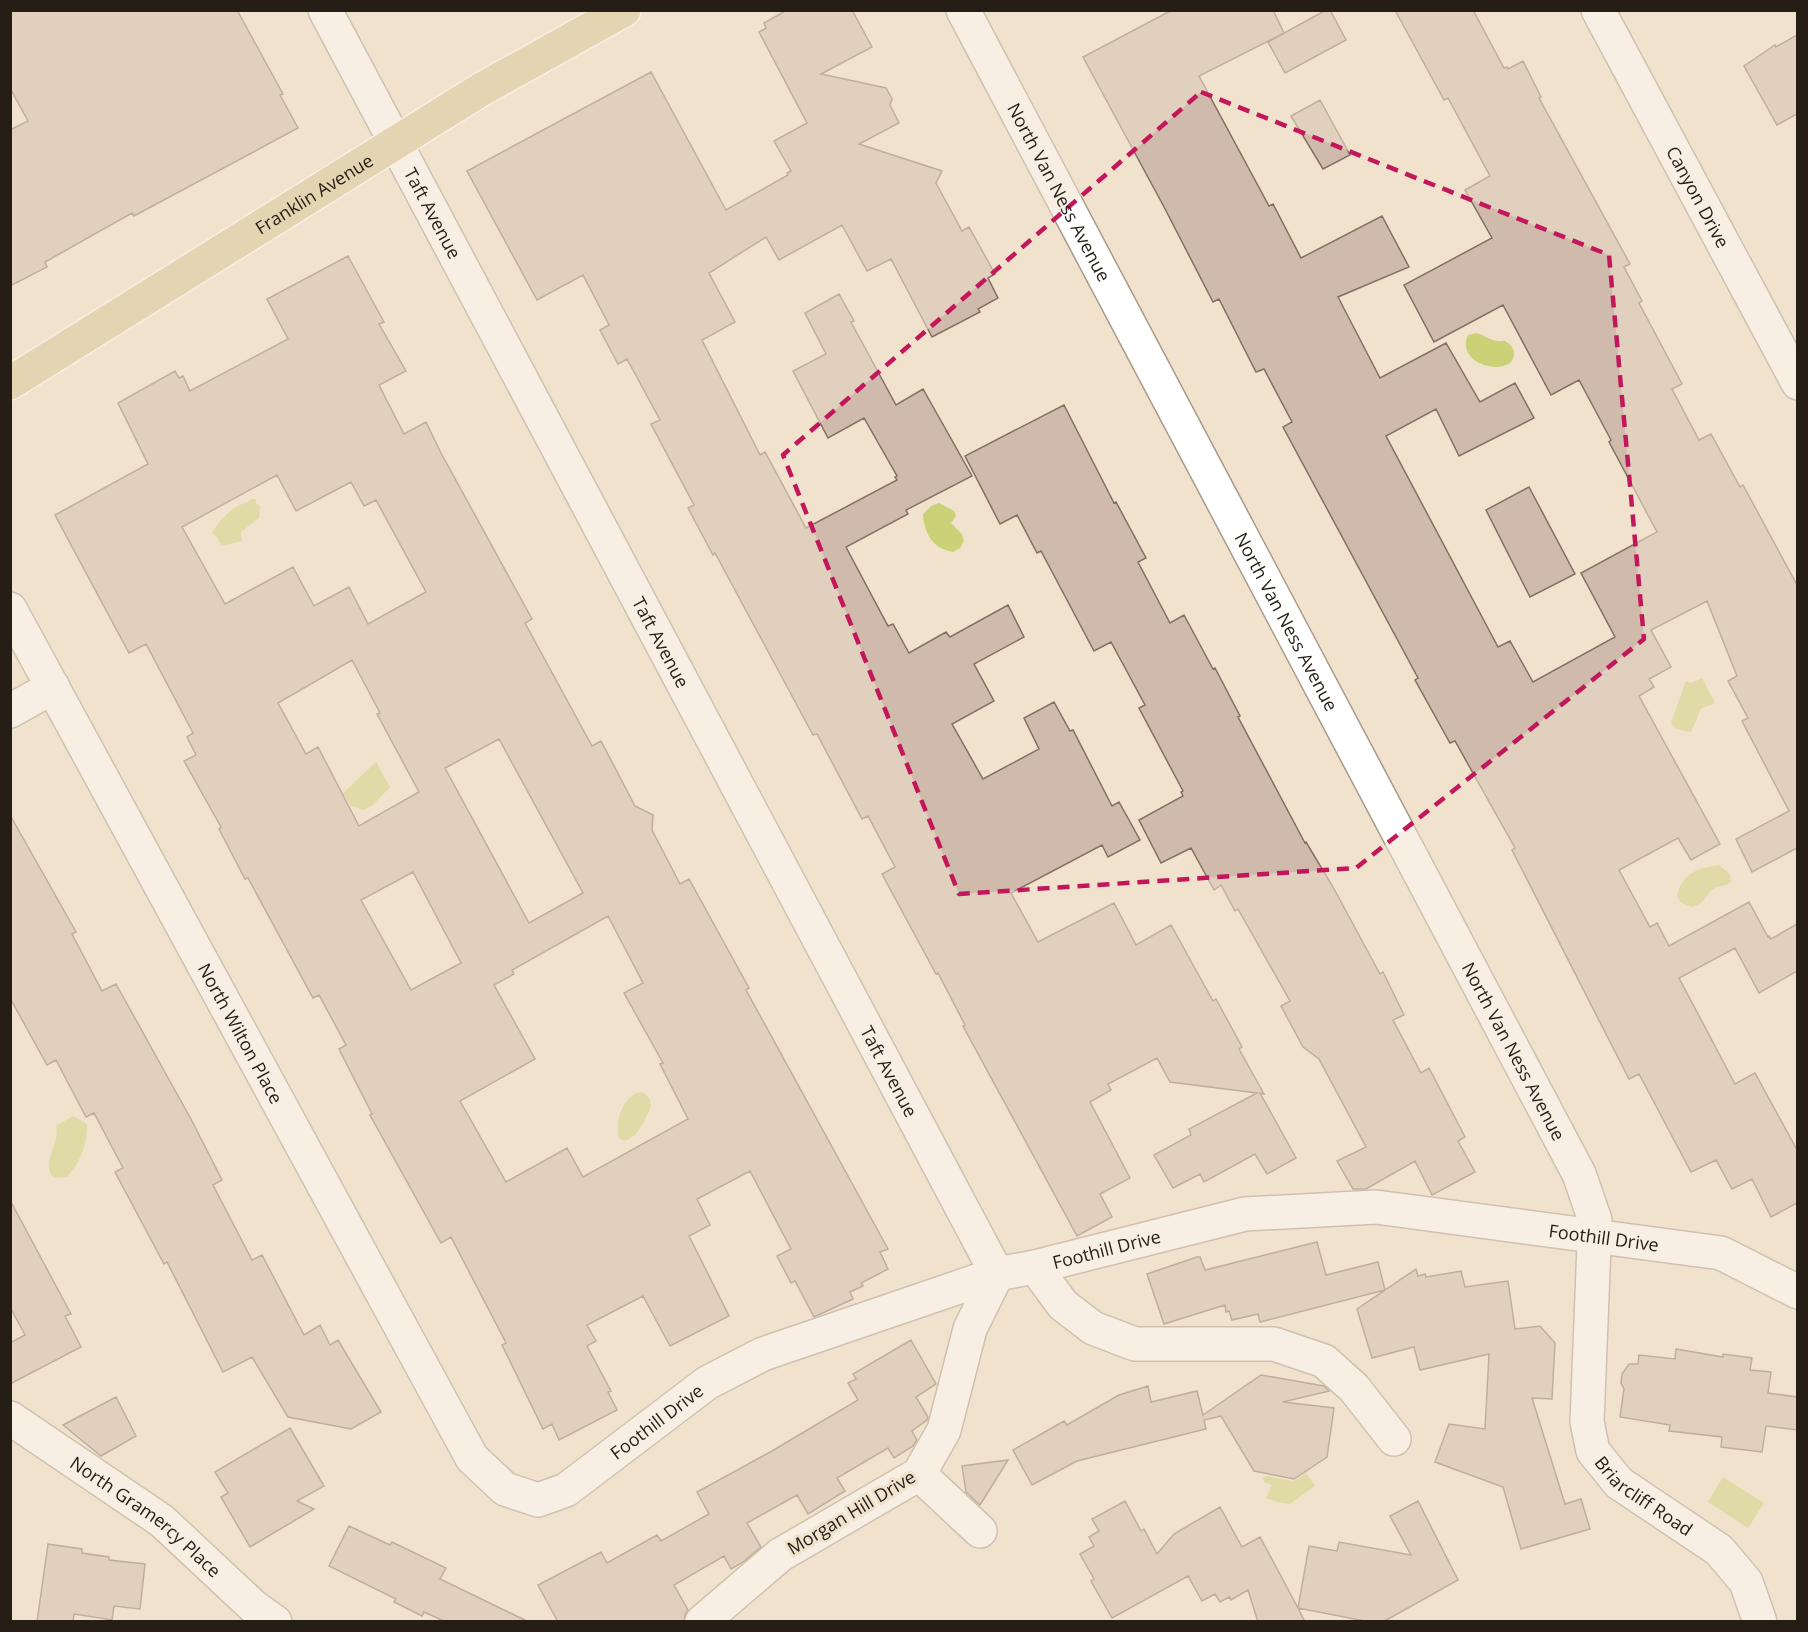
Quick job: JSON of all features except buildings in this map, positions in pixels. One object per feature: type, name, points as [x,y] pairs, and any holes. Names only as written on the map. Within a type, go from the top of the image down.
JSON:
[{"type":"main road","name":"Franklin Avenue","points":[[10,383],[482,89],[624,10]]},
{"type":"street","name":"Taft Avenue","points":[[325,10],[997,1274]]},
{"type":"street","name":"North Van Ness Avenue","points":[[963,10],[1579,1174],[1595,1220],[1593,1236]]},
{"type":"street","name":"Canyon Drive","points":[[1598,10],[1797,383]]},
{"type":"street","name":"North Wilton Place","points":[[10,609],[472,1458]]},
{"type":"street","points":[[10,711],[53,687]]},
{"type":"street","name":"Foothill Drive","points":[[472,1458],[505,1489],[538,1500],[566,1490],[707,1383],[763,1354],[997,1274],[1035,1267],[1245,1214],[1376,1207],[1721,1254],[1797,1292]]},
{"type":"street","name":"Briarcliff Road","points":[[1593,1236],[1587,1422],[1593,1451],[1619,1483],[1719,1550],[1746,1582],[1760,1622]]},
{"type":"street","points":[[1035,1267],[1063,1305],[1093,1328],[1135,1344],[1274,1344],[1324,1361],[1354,1388],[1394,1439]]},
{"type":"street","name":"Morgan Hill Drive","points":[[702,1622],[780,1555],[918,1474],[944,1430],[970,1329],[997,1274]]},
{"type":"street","name":"North Gramercy Place","points":[[10,1418],[162,1521],[254,1607],[275,1622]]},
{"type":"street","points":[[918,1474],[980,1531]]},
{"type":"highlighted area","points":[[1201,92],[1609,255],[1644,639],[1356,868],[959,894],[783,455]]},
{"type":"shaded area","points":[[1477,333],[1509,344],[1514,353],[1511,362],[1495,367],[1476,361],[1469,354],[1466,346],[1468,335]]},
{"type":"shaded area","points":[[256,499],[256,503],[260,506],[259,518],[241,532],[242,541],[221,546],[218,538],[212,533],[219,522],[237,506]]},
{"type":"shaded area","points":[[939,503],[954,511],[956,516],[951,523],[962,534],[964,541],[960,548],[953,552],[935,544],[925,528],[923,514],[931,506]]},
{"type":"shaded area","points":[[1702,678],[1715,703],[1701,709],[1691,732],[1676,729],[1671,723],[1686,681],[1691,683]]},
{"type":"shaded area","points":[[376,762],[390,787],[373,805],[364,810],[351,806],[343,793]]},
{"type":"shaded area","points":[[1719,865],[1730,874],[1731,882],[1714,888],[1697,905],[1692,907],[1681,903],[1677,896],[1679,888],[1687,877],[1698,870]]},
{"type":"shaded area","points":[[642,1092],[651,1102],[650,1109],[636,1133],[624,1141],[619,1138],[619,1117],[629,1098]]},
{"type":"shaded area","points":[[73,1116],[87,1124],[84,1146],[76,1165],[67,1177],[54,1178],[50,1172],[49,1160],[56,1140],[56,1126]]},
{"type":"shaded area","points":[[1306,1473],[1315,1486],[1290,1504],[1266,1498],[1272,1485],[1264,1482],[1263,1478],[1266,1476],[1294,1481]]},
{"type":"shaded area","points":[[1723,1477],[1764,1503],[1748,1528],[1708,1502]]}]
